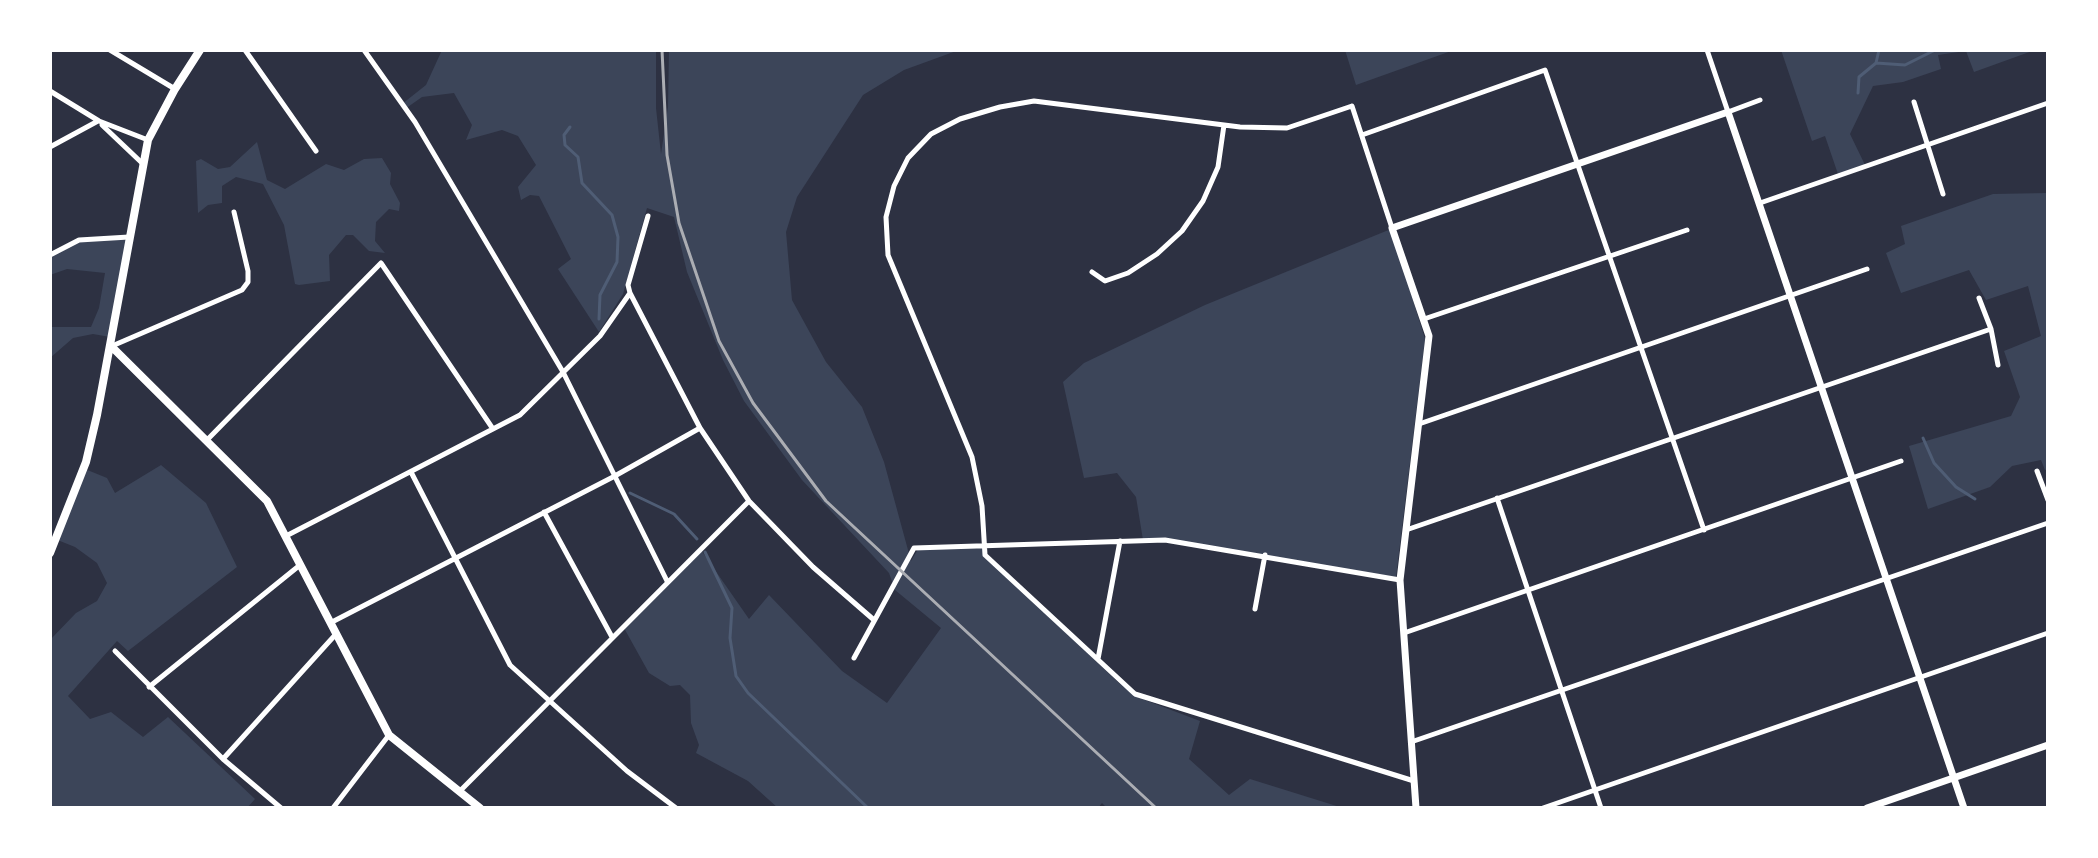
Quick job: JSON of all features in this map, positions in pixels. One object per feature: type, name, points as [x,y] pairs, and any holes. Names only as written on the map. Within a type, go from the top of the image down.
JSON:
[{"type":"main road","points":[[50,553],[86,462],[111,346],[148,140],[200,50]]},
{"type":"main road","points":[[111,346],[267,501],[389,735],[480,808]]},
{"type":"street","points":[[110,50],[175,89]]},
{"type":"street","points":[[245,50],[316,151]]},
{"type":"street","points":[[364,50],[415,122],[563,372],[667,581]]},
{"type":"street","points":[[1707,50],[1964,808]]},
{"type":"street","points":[[1362,135],[1545,70],[1704,530]]},
{"type":"street","points":[[50,91],[99,121],[148,140]]},
{"type":"street","points":[[1392,228],[1760,100]]},
{"type":"street","points":[[1414,781],[1135,694],[985,555],[982,506],[972,457],[888,255],[886,217],[894,186],[908,158],[931,134],[960,119],[1034,101],[1224,125],[1287,128],[1352,106],[1429,336],[1400,580],[1416,808]]},
{"type":"street","points":[[1914,102],[1943,194]]},
{"type":"street","points":[[1760,203],[2048,103]]},
{"type":"street","points":[[50,147],[99,121]]},
{"type":"street","points":[[99,121],[142,163]]},
{"type":"street","points":[[1092,272],[1105,281],[1128,273],[1157,254],[1182,231],[1203,201],[1218,167],[1224,125]]},
{"type":"street","points":[[111,346],[242,290],[248,282],[248,271],[234,212]]},
{"type":"street","points":[[648,216],[628,285],[700,428],[749,501],[813,567],[874,620]]},
{"type":"street","points":[[1424,319],[1687,230]]},
{"type":"street","points":[[50,255],[79,240],[129,237]]},
{"type":"street","points":[[207,440],[381,263],[493,429]]},
{"type":"street","points":[[1418,425],[1867,269]]},
{"type":"street","points":[[286,536],[520,415],[600,336],[630,293]]},
{"type":"street","points":[[1979,298],[1991,329],[1998,365]]},
{"type":"street","points":[[1405,530],[1991,329]]},
{"type":"street","points":[[332,622],[613,477],[700,428]]},
{"type":"street","points":[[1403,633],[1901,461]]},
{"type":"street","points":[[2037,471],[2048,500]]},
{"type":"street","points":[[411,472],[510,665],[627,771],[676,808]]},
{"type":"street","points":[[1497,498],[1601,808]]},
{"type":"street","points":[[459,792],[749,501]]},
{"type":"street","points":[[544,512],[612,637]]},
{"type":"street","points":[[1411,742],[2048,523]]},
{"type":"street","points":[[854,658],[914,548],[1165,540],[1400,580]]},
{"type":"street","points":[[1097,660],[1120,541]]},
{"type":"street","points":[[1255,609],[1265,555]]},
{"type":"street","points":[[149,687],[301,565]]},
{"type":"street","points":[[223,759],[337,633]]},
{"type":"street","points":[[1543,808],[2048,633]]},
{"type":"street","points":[[115,651],[223,759],[281,808]]},
{"type":"street","points":[[333,808],[389,735]]},
{"type":"street","points":[[1867,808],[2048,745]]},
{"type":"shaded area","points":[[442,50],[656,50],[656,108],[661,154],[668,107],[669,50],[959,50],[904,70],[863,95],[797,197],[786,232],[792,300],[826,362],[862,407],[884,462],[911,561],[920,546],[984,544],[985,556],[1119,683],[1137,697],[1200,721],[1189,759],[1229,795],[1250,779],[1343,808],[1107,808],[1102,803],[1098,808],[778,808],[748,781],[696,753],[699,745],[691,723],[690,695],[680,685],[670,686],[649,673],[624,628],[701,550],[749,619],[769,595],[842,671],[887,703],[941,628],[895,590],[889,573],[802,480],[744,401],[723,360],[687,272],[674,217],[647,208],[623,294],[599,332],[558,269],[571,259],[539,196],[530,195],[521,200],[518,187],[536,165],[518,136],[502,130],[466,140],[472,125],[454,93],[422,97],[405,109],[402,104],[426,85]]},
{"type":"shaded area","points":[[1345,50],[1454,50],[1356,85]]},
{"type":"shaded area","points":[[1781,50],[2035,50],[1974,72],[1966,51],[1938,55],[1941,69],[1903,82],[1873,86],[1850,134],[1866,167],[1839,177],[1825,136],[1812,141]]},
{"type":"shaded area","points":[[257,142],[267,180],[285,189],[326,164],[344,170],[364,159],[382,158],[391,173],[390,184],[400,203],[399,211],[389,209],[376,222],[375,241],[385,253],[369,251],[353,235],[346,235],[329,255],[330,281],[299,285],[295,284],[284,225],[263,184],[236,177],[222,186],[222,203],[208,205],[198,213],[196,161],[201,159],[218,169],[230,167]]},
{"type":"shaded area","points":[[2048,193],[2048,469],[2045,470],[2041,460],[2012,466],[1990,487],[1928,509],[1909,446],[2011,416],[2020,397],[2004,351],[2041,336],[2028,286],[1986,300],[1969,270],[1901,293],[1886,253],[1905,244],[1901,226],[1993,194]]},
{"type":"shaded area","points":[[1391,229],[1425,339],[1396,577],[1165,540],[1143,540],[1136,497],[1117,473],[1084,478],[1063,382],[1084,363],[1205,305]]},
{"type":"shaded area","points":[[82,239],[127,240],[110,337],[93,334],[73,338],[50,358],[50,327],[91,327],[99,308],[105,273],[67,269],[50,275],[50,256]]},
{"type":"shaded area","points":[[161,465],[206,503],[237,567],[128,651],[117,641],[68,696],[90,719],[111,712],[143,737],[168,717],[255,799],[247,808],[50,808],[50,640],[76,613],[97,601],[107,583],[97,563],[75,547],[55,539],[80,467],[107,478],[115,493]]},
{"type":"waterway","points":[[1858,93],[1859,77],[1876,63],[1879,50]]},
{"type":"waterway","points":[[1876,63],[1905,65],[1935,50]]},
{"type":"waterway","points":[[570,127],[564,135],[565,145],[578,157],[582,183],[612,215],[618,237],[617,262],[600,295],[599,319]]},
{"type":"waterway","points":[[1923,438],[1934,463],[1956,487],[1975,499]]},
{"type":"waterway","points":[[630,493],[674,514],[697,539]]},
{"type":"waterway","points":[[705,552],[732,608],[730,638],[736,676],[748,693],[868,808]]},
{"type":"railway","points":[[662,50],[667,155],[679,223],[719,341],[753,403],[826,501],[1156,808]]}]
